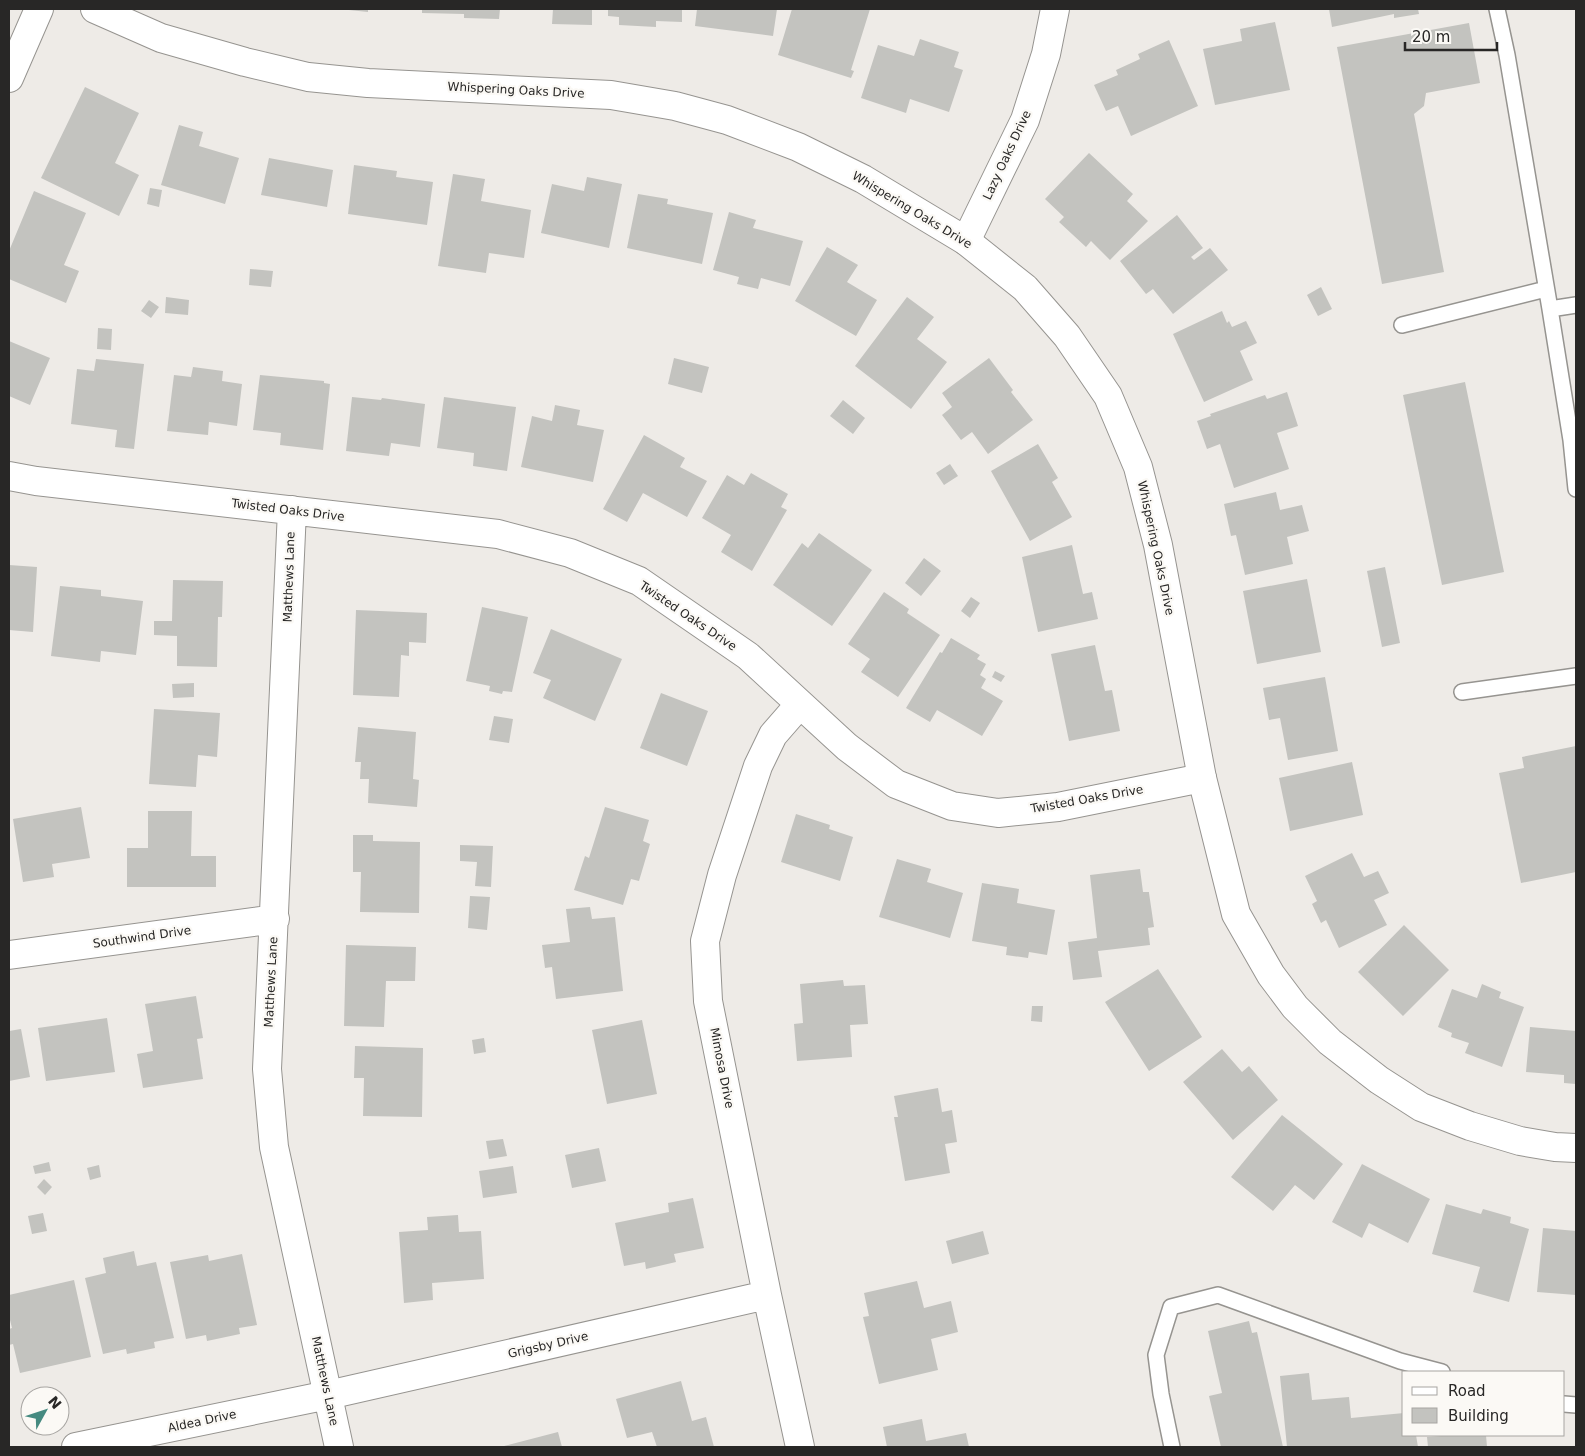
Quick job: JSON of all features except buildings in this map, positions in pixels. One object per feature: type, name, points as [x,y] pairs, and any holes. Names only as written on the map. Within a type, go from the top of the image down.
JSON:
[{"type":"street","points":[[9,78],[39,9]]},
{"type":"street","name":"Whispering Oaks Drive","points":[[95,9],[161,38],[221,56],[308,77],[368,83],[610,95],[675,106],[727,120],[798,146],[863,179],[966,241],[1025,288],[1067,336],[1108,396],[1138,467],[1158,546],[1202,778],[1236,914],[1271,975],[1295,1007],[1330,1042],[1379,1080],[1421,1106],[1470,1126],[1520,1141],[1555,1147],[1576,1148]]},
{"type":"street","name":"Lazy Oaks Drive","points":[[966,241],[1026,120],[1046,54],[1055,9]]},
{"type":"street","name":"Twisted Oaks Drive","points":[[9,476],[36,481],[498,534],[570,553],[638,581],[748,656],[847,746],[896,784],[952,806],[998,813],[1048,808],[1202,778]]},
{"type":"street","name":"Matthews Lane","points":[[292,510],[267,1069],[274,1146],[339,1447]]},
{"type":"street","name":"Mimosa Drive","points":[[800,704],[773,735],[758,766],[722,875],[705,941],[708,1001],[767,1295],[800,1447]]},
{"type":"street","name":"Southwind Drive","points":[[9,955],[274,920]]},
{"type":"street","name":"Grigsby Drive","points":[[328,1395],[767,1295]]},
{"type":"street","name":"Aldea Drive","points":[[76,1447],[328,1395]]},
{"type":"lane","points":[[1497,9],[1507,55],[1550,309],[1571,440],[1576,488]]},
{"type":"lane","points":[[1402,325],[1546,289]]},
{"type":"lane","points":[[1550,309],[1576,305]]},
{"type":"lane","points":[[1462,692],[1576,676]]},
{"type":"lane","points":[[1172,1447],[1161,1394],[1156,1355],[1171,1307],[1218,1294],[1400,1361],[1438,1371]]}]
